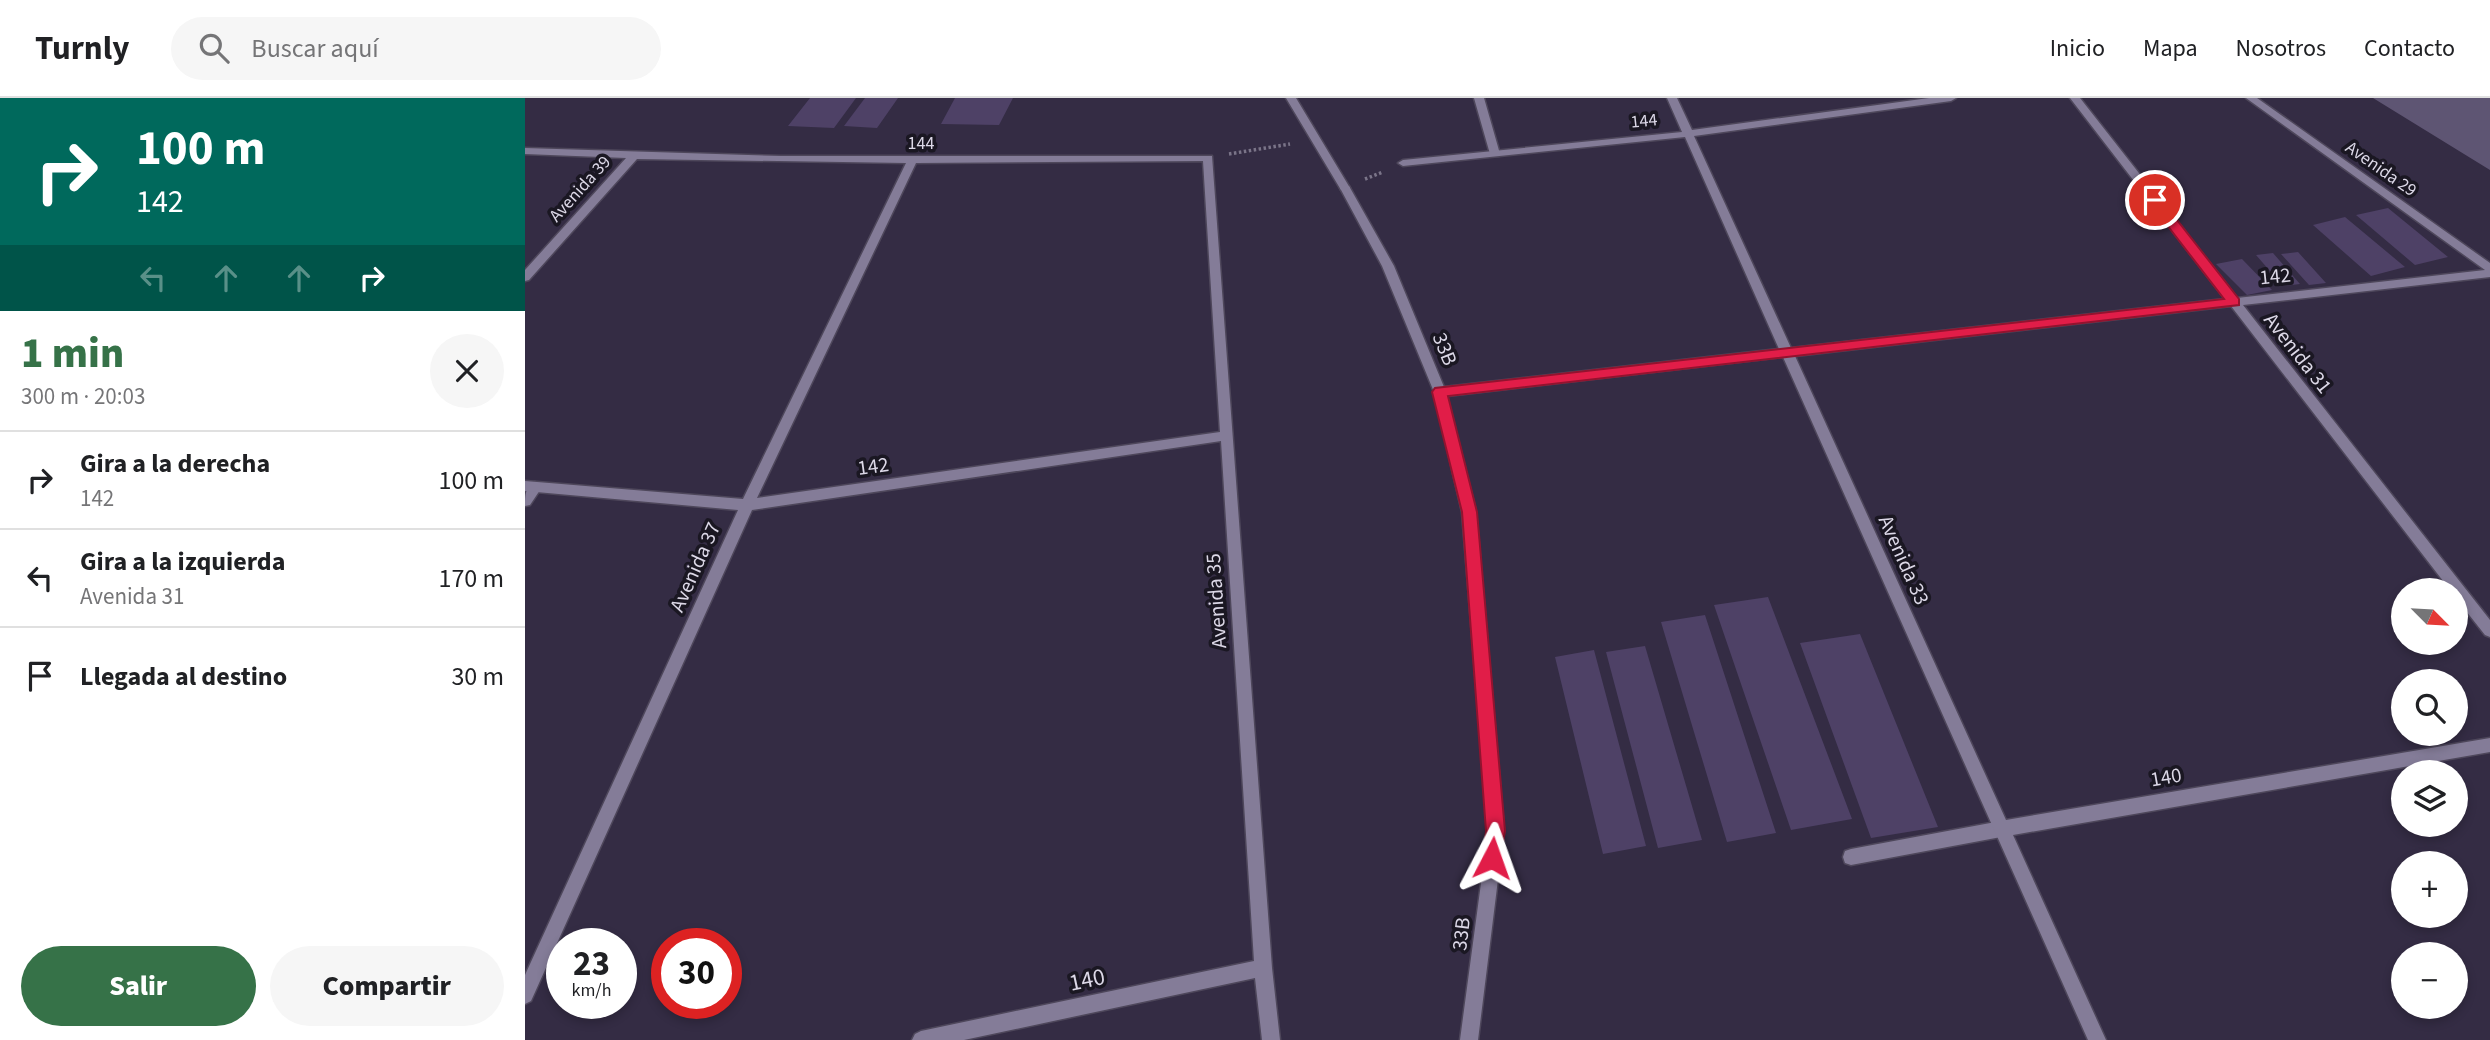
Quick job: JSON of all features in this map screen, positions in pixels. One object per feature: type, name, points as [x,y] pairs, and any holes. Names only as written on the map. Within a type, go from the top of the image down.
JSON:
[{"type":"street","name":"33B","points":[[1291,98],[1388,266],[1440,392],[1469,512],[1496,831],[1469,1040]]},
{"type":"street","points":[[1479,98],[1495,154]]},
{"type":"street","name":"Avenida 33","points":[[1672,98],[2097,1040]]},
{"type":"street","name":"144","points":[[1403,163],[1688,134],[1951,98]]},
{"type":"street","name":"Avenida 31","points":[[2075,98],[2490,631]]},
{"type":"street","name":"Avenida 29","points":[[2251,98],[2490,268]]},
{"type":"street","name":"144","points":[[525,151],[634,156],[912,161],[1208,158]]},
{"type":"street","name":"Avenida 39","points":[[525,277],[634,156]]},
{"type":"street","name":"Avenida 35","points":[[1208,158],[1225,436],[1263,968],[1271,1040]]},
{"type":"street","name":"Avenida 37","points":[[525,995],[747,505],[912,161]]},
{"type":"street","name":"142","points":[[1440,392],[2490,274]]},
{"type":"street","name":"142","points":[[530,486],[747,505],[1225,436]]},
{"type":"street","points":[[525,501],[530,486]]},
{"type":"street","name":"140","points":[[1851,857],[2490,745]]},
{"type":"street","name":"140","points":[[921,1040],[1263,968]]},
{"type":"path","points":[[1208,158],[1316,139]]},
{"type":"path","points":[[1345,188],[1403,163]]},
{"type":"shaded area","points":[[2373,98],[2490,98],[2490,170]]},
{"type":"building","points":[[810,98],[856,98],[834,128],[788,126]]},
{"type":"building","points":[[865,98],[898,98],[877,128],[844,126]]},
{"type":"building","points":[[955,98],[1013,98],[999,125],[941,124]]},
{"type":"building","points":[[2388,208],[2448,257],[2415,265],[2356,215]]},
{"type":"building","points":[[2345,217],[2405,267],[2371,276],[2313,225]]},
{"type":"building","points":[[2298,252],[2326,283],[2309,285],[2281,254]]},
{"type":"building","points":[[2273,253],[2300,284],[2283,286],[2256,255]]},
{"type":"building","points":[[2242,259],[2272,290],[2247,295],[2216,264]]},
{"type":"building","points":[[1768,597],[1852,819],[1791,830],[1714,605]]},
{"type":"building","points":[[1705,615],[1776,833],[1727,842],[1661,622]]},
{"type":"building","points":[[1860,634],[1938,827],[1871,838],[1800,643]]},
{"type":"building","points":[[1645,646],[1702,840],[1658,848],[1606,652]]},
{"type":"building","points":[[1594,650],[1646,846],[1603,854],[1555,657]]},
{"type":"route","points":[[1492,858],[1496,831],[1469,512],[1440,392],[2234,302],[2155,200]]}]
